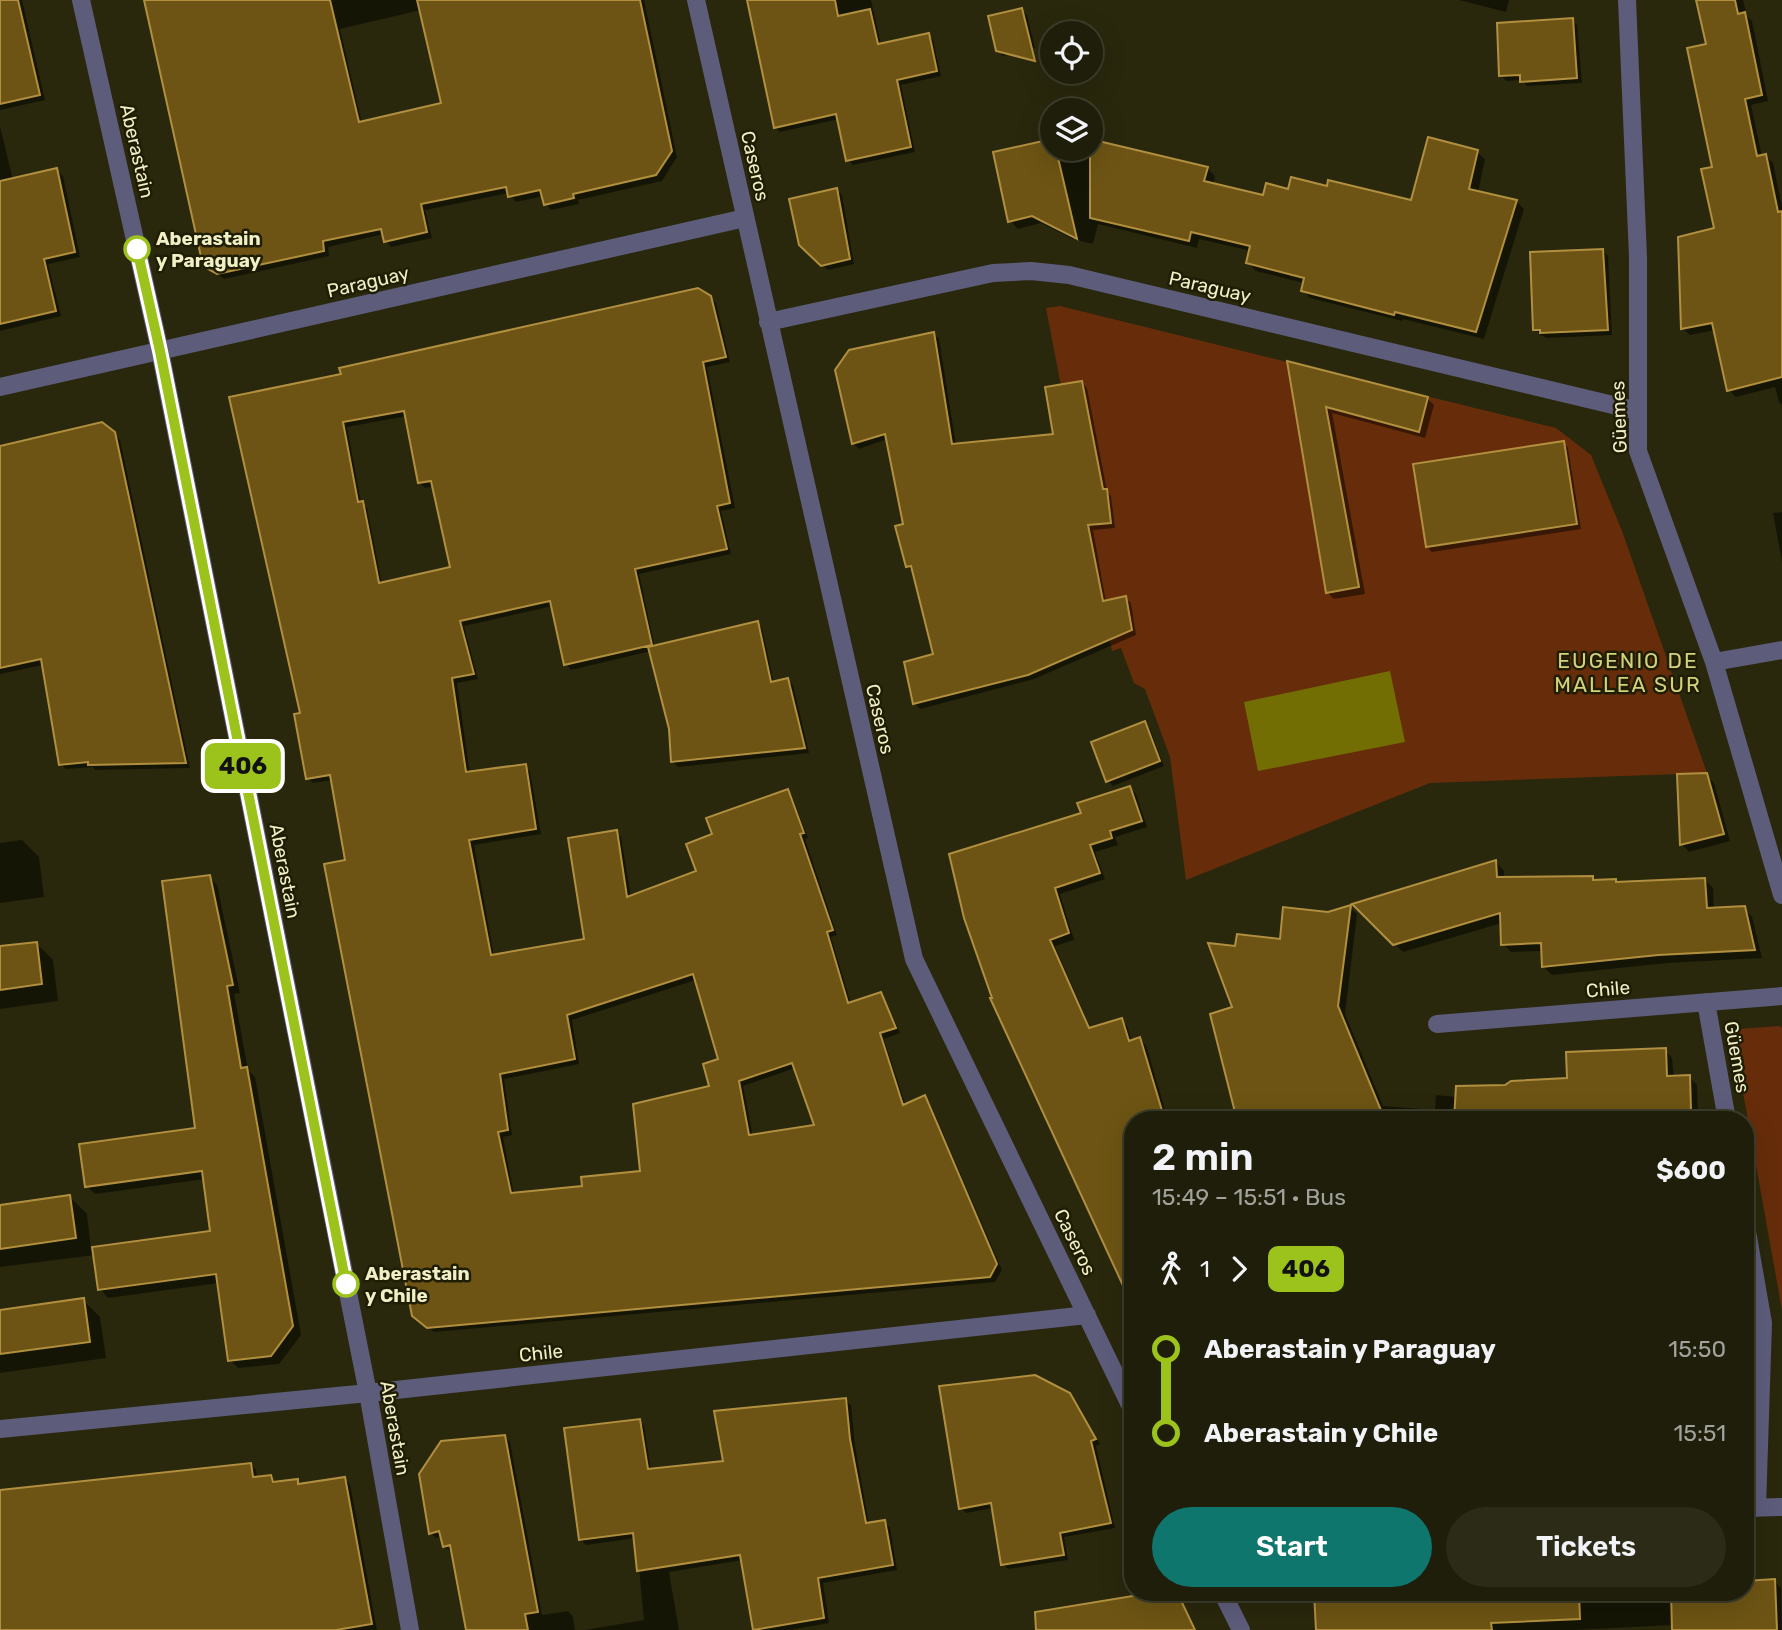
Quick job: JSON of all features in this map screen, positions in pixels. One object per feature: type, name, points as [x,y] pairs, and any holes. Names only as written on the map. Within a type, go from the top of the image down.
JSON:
[{"type":"street","name":"Aberastain","points":[[81,0],[160,351],[368,1393],[410,1630]]},
{"type":"street","name":"Caseros","points":[[696,0],[914,959],[1124,1392]]},
{"type":"street","name":"Güemes","points":[[1627,0],[1639,257],[1638,451],[1714,662],[1782,895]]},
{"type":"street","name":"Paraguay","points":[[0,387],[745,218]]},
{"type":"street","name":"Paraguay","points":[[768,322],[993,273],[1043,272],[1069,275],[1638,411]]},
{"type":"street","points":[[1714,662],[1782,650]]},
{"type":"street","name":"Chile","points":[[1437,1024],[1782,996]]},
{"type":"street","name":"Güemes","points":[[1706,1002],[1725,1111]]},
{"type":"street","points":[[1754,1272],[1763,1323],[1754,1462]]},
{"type":"street","name":"Chile","points":[[0,1429],[368,1393],[1087,1315]]},
{"type":"street","points":[[1754,1508],[1782,1507]]},
{"type":"street","points":[[1226,1601],[1241,1630]]},
{"type":"shaded area","points":[[1060,306],[1556,428],[1591,455],[1622,531],[1707,773],[1430,783],[1186,880],[1170,757],[1145,689],[1134,683],[1121,648],[1112,651],[1046,308]]},
{"type":"shaded area","points":[[1390,671],[1405,742],[1258,771],[1244,702]]},
{"type":"shaded area","points":[[1782,1028],[1782,1310],[1754,1154],[1754,1111],[1746,1111],[1733,1037],[1738,1029]]},
{"type":"building","points":[[0,0],[18,0],[40,95],[0,104]]},
{"type":"building","points":[[144,0],[330,0],[359,122],[441,103],[417,0],[640,0],[672,151],[656,175],[573,194],[574,198],[544,205],[540,190],[508,197],[506,187],[421,204],[427,232],[384,242],[381,229],[323,241],[324,251],[217,274],[203,266]]},
{"type":"building","points":[[747,0],[835,0],[838,16],[870,9],[878,44],[929,33],[937,71],[897,80],[911,147],[846,161],[836,114],[774,128]]},
{"type":"building","points":[[1696,0],[1735,0],[1738,14],[1745,12],[1762,95],[1745,99],[1757,156],[1766,154],[1778,212],[1782,211],[1782,377],[1727,391],[1712,323],[1681,329],[1678,237],[1714,228],[1701,169],[1712,167],[1687,48],[1706,44]]},
{"type":"building","points":[[1022,8],[1035,61],[996,51],[988,16]]},
{"type":"building","points":[[1573,18],[1577,78],[1520,82],[1520,75],[1499,76],[1497,23]]},
{"type":"building","points":[[1428,137],[1478,150],[1469,189],[1517,200],[1476,332],[1395,312],[1394,315],[1301,291],[1304,278],[1246,263],[1250,246],[1191,232],[1189,241],[1090,218],[1090,161],[1103,161],[1103,142],[1208,167],[1204,181],[1263,195],[1266,183],[1288,189],[1291,177],[1327,186],[1328,180],[1411,200]]},
{"type":"building","points":[[1040,142],[1040,161],[1059,161],[1077,239],[1032,216],[1008,222],[993,152]]},
{"type":"building","points":[[57,168],[75,252],[44,259],[56,311],[0,324],[0,181]]},
{"type":"building","points":[[837,188],[850,259],[821,266],[799,245],[789,199]]},
{"type":"building","points":[[1603,249],[1608,330],[1540,333],[1540,330],[1533,330],[1530,252]]},
{"type":"building","points":[[698,288],[711,296],[726,357],[703,362],[730,503],[717,506],[727,549],[635,569],[652,645],[564,665],[550,601],[460,621],[474,674],[452,678],[466,772],[526,764],[536,829],[469,840],[491,955],[584,939],[568,838],[617,830],[627,897],[696,871],[686,844],[712,834],[706,818],[788,789],[804,833],[800,834],[833,930],[827,932],[848,1003],[881,992],[896,1028],[880,1033],[903,1105],[925,1095],[997,1264],[990,1277],[427,1328],[412,1316],[324,864],[345,860],[330,775],[306,779],[294,714],[300,713],[229,397],[341,374],[339,368]],"holes":[[[404,411],[418,483],[431,481],[450,567],[379,583],[363,501],[358,502],[343,422]],[[693,974],[718,1059],[703,1064],[709,1086],[633,1104],[640,1171],[581,1177],[582,1186],[511,1193],[498,1132],[508,1130],[500,1074],[575,1059],[567,1015]],[[792,1063],[814,1125],[749,1135],[739,1081]]]},
{"type":"building","points":[[934,332],[952,444],[1053,434],[1045,387],[1082,381],[1103,489],[1107,489],[1111,523],[1088,525],[1103,601],[1126,596],[1132,630],[1028,675],[913,704],[904,662],[933,654],[911,566],[906,567],[895,526],[903,524],[885,434],[852,444],[835,370],[849,350]]},
{"type":"building","points":[[1287,361],[1428,397],[1419,432],[1326,407],[1359,587],[1326,593]]},
{"type":"building","points":[[102,422],[115,432],[186,763],[88,765],[88,762],[59,765],[41,659],[0,668],[0,446]]},
{"type":"building","points":[[1564,441],[1577,524],[1426,547],[1413,464]]},
{"type":"building","points":[[758,621],[771,682],[788,678],[805,748],[671,762],[669,729],[648,647]]},
{"type":"building","points":[[1145,721],[1160,761],[1106,782],[1091,742]]},
{"type":"building","points":[[1707,773],[1724,834],[1680,845],[1677,774]]},
{"type":"building","points":[[1130,786],[1142,821],[1110,831],[1112,838],[1090,845],[1100,873],[1055,888],[1069,933],[1050,940],[1089,1028],[1122,1018],[1129,1041],[1140,1037],[1162,1111],[1124,1111],[1124,1288],[990,998],[964,918],[949,854],[1081,813],[1077,803]]},
{"type":"building","points":[[1496,860],[1497,877],[1593,876],[1593,880],[1616,879],[1616,882],[1705,878],[1707,908],[1745,906],[1755,950],[1658,955],[1542,967],[1541,943],[1501,945],[1500,913],[1393,945],[1352,904]]},
{"type":"building","points":[[210,875],[233,985],[227,986],[241,1068],[247,1067],[293,1326],[271,1356],[228,1361],[216,1274],[98,1290],[92,1247],[210,1231],[202,1171],[85,1187],[79,1144],[195,1128],[162,881]]},
{"type":"building","points":[[1351,905],[1338,1006],[1381,1111],[1235,1111],[1210,1014],[1232,1007],[1208,943],[1235,946],[1237,934],[1280,939],[1283,907],[1328,912]]},
{"type":"building","points":[[37,942],[42,984],[0,990],[0,946]]},
{"type":"building","points":[[1666,1048],[1667,1076],[1690,1075],[1691,1111],[1455,1111],[1456,1086],[1505,1085],[1511,1081],[1567,1078],[1566,1052]]},
{"type":"building","points":[[70,1195],[76,1238],[0,1249],[0,1205]]},
{"type":"building","points":[[84,1298],[90,1342],[0,1354],[0,1310]]},
{"type":"building","points":[[1035,1375],[1070,1393],[1096,1439],[1091,1441],[1111,1523],[1060,1533],[1064,1555],[1001,1565],[991,1503],[959,1509],[939,1386]]},
{"type":"building","points":[[846,1398],[850,1439],[866,1523],[885,1520],[893,1565],[818,1578],[824,1618],[753,1630],[740,1555],[637,1571],[633,1533],[579,1540],[564,1428],[640,1419],[648,1469],[723,1461],[714,1411]]},
{"type":"building","points":[[505,1435],[538,1612],[525,1614],[528,1630],[466,1630],[450,1545],[443,1547],[439,1531],[429,1534],[419,1474],[441,1441]]},
{"type":"building","points":[[251,1463],[253,1477],[271,1475],[273,1482],[298,1479],[298,1484],[345,1477],[372,1624],[336,1630],[0,1630],[0,1490]]},
{"type":"building","points":[[1775,1579],[1777,1630],[1672,1630],[1671,1601],[1754,1601],[1754,1580]]},
{"type":"building","points":[[1124,1597],[1124,1601],[1181,1601],[1195,1630],[1036,1630],[1035,1612]]},
{"type":"building","points":[[1314,1601],[1579,1601],[1580,1619],[1491,1623],[1492,1630],[1316,1630]]},
{"type":"bus line","name":"406","points":[[137,249],[160,351],[346,1284]]},
{"type":"place","name":"Aberastain y Paraguay","points":[[137,249]]},
{"type":"place","name":"Aberastain y Chile","points":[[346,1284]]},
{"type":"district","name":"EUGENIO DE MALLEA SUR","points":[[1628,672]]}]
